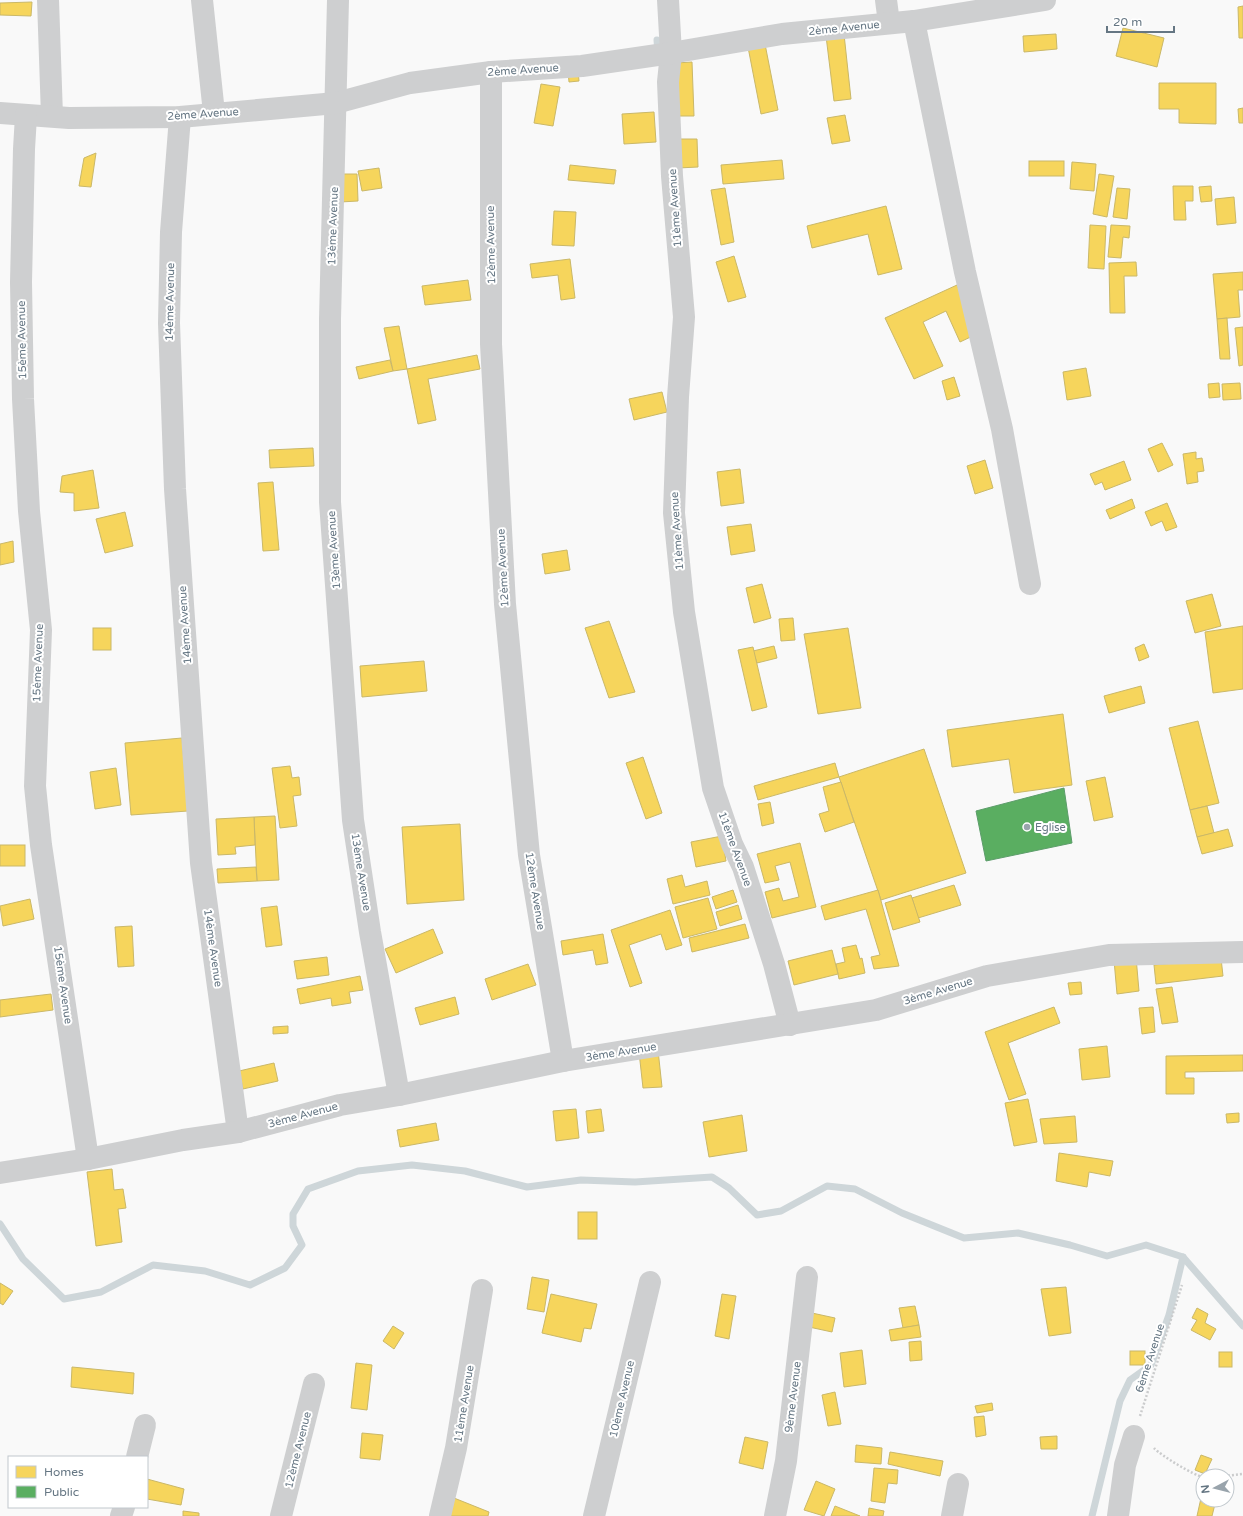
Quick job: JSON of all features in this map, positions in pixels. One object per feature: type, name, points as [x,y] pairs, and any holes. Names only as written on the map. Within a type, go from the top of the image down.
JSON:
[{"type":"street","points":[[48,0],[52,116]]},
{"type":"street","points":[[202,0],[214,113]]},
{"type":"street","name":"13ème Avenue","points":[[338,0],[330,319],[330,502],[352,820],[399,1095]]},
{"type":"street","name":"11ème Avenue","points":[[668,0],[672,54],[668,82],[672,168],[684,317],[678,397],[674,513],[684,612],[713,788],[732,844],[743,867],[774,964],[790,1024]]},
{"type":"street","points":[[886,0],[890,23]]},
{"type":"street","name":"2ème Avenue","points":[[0,113],[69,118],[180,117],[336,103],[410,83],[491,72],[582,66],[672,54],[782,34],[914,21],[1013,2],[1045,0]]},
{"type":"street","points":[[914,21],[965,272],[1002,429],[1030,584]]},
{"type":"street","name":"12ème Avenue","points":[[491,72],[491,344],[505,604],[529,855],[563,1061]]},
{"type":"street","name":"15ème Avenue","points":[[26,116],[21,282],[23,399],[29,511],[41,630],[34,786],[41,845],[88,1159]]},
{"type":"street","name":"14ème Avenue","points":[[180,117],[172,232],[169,323],[175,489],[201,863],[238,1132]]},
{"type":"street","name":"3ème Avenue","points":[[0,1172],[88,1159],[183,1140],[238,1132],[340,1105],[399,1095],[563,1061],[876,1010],[988,976],[1109,955],[1243,952]]},
{"type":"street","name":"9ème Avenue","points":[[775,1516],[786,1461],[807,1277]]},
{"type":"street","name":"10ème Avenue","points":[[594,1516],[650,1282]]},
{"type":"street","name":"11ème Avenue","points":[[440,1516],[456,1448],[482,1290]]},
{"type":"street","name":"12ème Avenue","points":[[281,1516],[314,1384]]},
{"type":"street","points":[[137,1456],[145,1425]]},
{"type":"street","points":[[1118,1516],[1125,1464],[1134,1436]]},
{"type":"street","points":[[952,1516],[958,1484]]},
{"type":"path","name":"6ème Avenue","points":[[1134,1436],[1182,1285]]},
{"type":"path","points":[[1134,1436],[1151,1445],[1168,1460],[1195,1473]]},
{"type":"building: Homes","points":[[32,2],[31,16],[0,15],[0,3]]},
{"type":"building: Homes","points":[[1243,6],[1243,38],[1239,38],[1238,7]]},
{"type":"building: Homes","points":[[1123,28],[1164,38],[1157,67],[1116,56]]},
{"type":"building: Homes","points":[[844,34],[851,99],[834,101],[826,36]]},
{"type":"building: Homes","points":[[1056,34],[1057,49],[1024,52],[1023,36]]},
{"type":"building: Homes","points":[[764,39],[778,110],[761,114],[747,42]]},
{"type":"building: Homes","points":[[692,62],[694,116],[678,116],[676,63]]},
{"type":"building: Homes","points":[[578,70],[579,81],[569,82],[568,71]]},
{"type":"building: Homes","points":[[1159,83],[1216,83],[1216,124],[1179,123],[1179,109],[1159,109]]},
{"type":"building: Homes","points":[[541,84],[560,87],[553,126],[534,123]]},
{"type":"building: Homes","points":[[1243,108],[1243,123],[1239,123],[1238,109]]},
{"type":"building: Homes","points":[[654,112],[656,142],[624,144],[622,114]]},
{"type":"building: Homes","points":[[845,115],[850,141],[832,144],[827,118]]},
{"type":"building: Homes","points":[[678,139],[697,139],[698,167],[678,168]]},
{"type":"building: Homes","points":[[96,153],[91,187],[79,186],[84,158]]},
{"type":"building: Homes","points":[[782,160],[784,179],[723,184],[721,165]]},
{"type":"building: Homes","points":[[1029,161],[1064,161],[1064,176],[1029,176]]},
{"type":"building: Homes","points":[[1072,162],[1096,164],[1094,191],[1070,189]]},
{"type":"building: Homes","points":[[570,165],[616,170],[614,184],[568,180]]},
{"type":"building: Homes","points":[[379,168],[382,188],[362,191],[358,171]]},
{"type":"building: Homes","points":[[339,174],[357,174],[358,201],[340,202]]},
{"type":"building: Homes","points":[[1099,174],[1114,176],[1107,217],[1093,214]]},
{"type":"building: Homes","points":[[1173,186],[1193,186],[1193,201],[1185,201],[1186,220],[1174,220]]},
{"type":"building: Homes","points":[[1211,186],[1212,201],[1201,202],[1199,187]]},
{"type":"building: Homes","points":[[725,188],[734,242],[721,245],[711,190]]},
{"type":"building: Homes","points":[[1117,188],[1130,189],[1127,219],[1113,217]]},
{"type":"building: Homes","points":[[1234,197],[1236,223],[1217,225],[1215,199]]},
{"type":"building: Homes","points":[[886,206],[902,269],[878,275],[868,234],[812,248],[807,226]]},
{"type":"building: Homes","points":[[554,211],[576,212],[574,246],[552,245]]},
{"type":"building: Homes","points":[[1090,225],[1106,226],[1104,269],[1088,268]]},
{"type":"building: Homes","points":[[1111,225],[1130,226],[1129,238],[1123,237],[1121,258],[1108,257]]},
{"type":"building: Homes","points":[[734,256],[746,297],[728,302],[716,262]]},
{"type":"building: Homes","points":[[570,259],[575,298],[561,300],[558,275],[532,278],[530,264]]},
{"type":"building: Homes","points":[[1136,262],[1137,276],[1124,276],[1125,313],[1110,313],[1109,263]]},
{"type":"building: Homes","points":[[1243,272],[1243,290],[1238,290],[1240,317],[1217,319],[1213,274]]},
{"type":"building: Homes","points":[[468,280],[471,300],[425,305],[422,286]]},
{"type":"building: Homes","points":[[957,285],[979,333],[960,342],[946,311],[923,322],[943,366],[914,379],[885,318]]},
{"type":"building: Homes","points":[[1227,318],[1230,359],[1220,359],[1217,319]]},
{"type":"building: Homes","points":[[399,326],[407,369],[393,371],[384,328]]},
{"type":"building: Homes","points":[[1243,327],[1243,365],[1239,366],[1235,328]]},
{"type":"building: Homes","points":[[477,355],[480,369],[428,379],[436,420],[418,424],[407,369]]},
{"type":"building: Homes","points":[[390,360],[393,371],[359,379],[356,367]]},
{"type":"building: Homes","points":[[1086,368],[1091,396],[1067,400],[1063,372]]},
{"type":"building: Homes","points":[[954,377],[960,396],[947,400],[942,381]]},
{"type":"building: Homes","points":[[1219,383],[1220,397],[1209,398],[1208,384]]},
{"type":"building: Homes","points":[[1240,383],[1241,399],[1223,400],[1222,384]]},
{"type":"building: Homes","points":[[662,392],[667,412],[634,420],[629,399]]},
{"type":"building: Homes","points":[[1162,443],[1173,465],[1158,472],[1148,449]]},
{"type":"building: Homes","points":[[313,448],[314,466],[270,468],[269,450]]},
{"type":"building: Homes","points":[[1196,452],[1196,459],[1202,458],[1204,471],[1197,472],[1198,482],[1187,484],[1183,454]]},
{"type":"building: Homes","points":[[985,460],[993,488],[975,494],[967,466]]},
{"type":"building: Homes","points":[[1124,461],[1131,480],[1105,490],[1102,482],[1095,485],[1090,474]]},
{"type":"building: Homes","points":[[740,469],[744,503],[721,506],[717,472]]},
{"type":"building: Homes","points":[[93,470],[99,508],[74,511],[74,493],[60,492],[62,476]]},
{"type":"building: Homes","points":[[273,482],[279,550],[263,551],[258,483]]},
{"type":"building: Homes","points":[[1132,499],[1135,508],[1110,519],[1106,510]]},
{"type":"building: Homes","points":[[1167,503],[1177,527],[1166,531],[1162,521],[1151,526],[1145,512]]},
{"type":"building: Homes","points":[[125,512],[133,546],[105,553],[96,519]]},
{"type":"building: Homes","points":[[751,524],[755,551],[731,555],[727,527]]},
{"type":"building: Homes","points":[[13,541],[14,562],[0,565],[0,544]]},
{"type":"building: Homes","points":[[567,550],[570,570],[545,574],[542,554]]},
{"type":"building: Homes","points":[[762,584],[771,618],[754,623],[746,588]]},
{"type":"building: Homes","points":[[1212,594],[1221,626],[1195,633],[1186,601]]},
{"type":"building: Homes","points":[[793,618],[795,640],[781,641],[779,619]]},
{"type":"building: Homes","points":[[609,621],[635,692],[609,698],[585,628]]},
{"type":"building: Homes","points":[[1243,626],[1243,689],[1213,693],[1205,632]]},
{"type":"building: Homes","points":[[93,628],[111,628],[111,650],[93,650]]},
{"type":"building: Homes","points":[[848,628],[861,708],[818,714],[804,634]]},
{"type":"building: Homes","points":[[1144,644],[1149,657],[1139,661],[1135,648]]},
{"type":"building: Homes","points":[[774,646],[777,658],[757,663],[753,651]]},
{"type":"building: Homes","points":[[753,647],[767,707],[752,711],[738,650]]},
{"type":"building: Homes","points":[[424,661],[427,691],[362,697],[360,666]]},
{"type":"building: Homes","points":[[1141,686],[1145,703],[1109,713],[1104,696]]},
{"type":"building: Homes","points":[[1063,714],[1072,785],[1014,793],[1009,759],[952,767],[947,730]]},
{"type":"building: Homes","points":[[1198,721],[1219,803],[1190,810],[1169,728]]},
{"type":"building: Homes","points":[[182,738],[188,811],[131,815],[125,743]]},
{"type":"building: Homes","points":[[924,749],[966,873],[881,900],[839,777]]},
{"type":"building: Homes","points":[[643,757],[662,813],[646,819],[626,763]]},
{"type":"building: Homes","points":[[835,763],[839,777],[758,800],[754,786]]},
{"type":"building: Homes","points":[[290,766],[292,778],[299,777],[301,795],[293,796],[297,826],[280,828],[272,768]]},
{"type":"building: Homes","points":[[116,768],[121,805],[95,809],[90,772]]},
{"type":"building: Homes","points":[[1105,777],[1113,817],[1094,821],[1086,781]]},
{"type":"building: Homes","points":[[841,782],[854,822],[825,832],[819,814],[829,811],[823,787]]},
{"type":"building: Homes","points":[[770,802],[774,823],[762,826],[758,804]]},
{"type":"building: Homes","points":[[1207,806],[1214,833],[1197,837],[1190,810]]},
{"type":"building: Homes","points":[[275,816],[279,880],[257,881],[254,817]]},
{"type":"building: Homes","points":[[254,817],[255,845],[235,847],[236,854],[218,855],[216,819]]},
{"type":"building: Homes","points":[[460,824],[464,900],[407,904],[402,827]]},
{"type":"building: Homes","points":[[1228,829],[1233,846],[1202,854],[1197,837]]},
{"type":"building: Homes","points":[[722,836],[726,861],[696,867],[691,842]]},
{"type":"building: Homes","points":[[800,843],[816,907],[772,918],[765,892],[779,888],[783,901],[799,897],[790,862],[775,866],[779,880],[765,883],[757,854]]},
{"type":"building: Homes","points":[[0,845],[25,845],[25,866],[0,866]]},
{"type":"building: Homes","points":[[256,867],[257,881],[218,883],[217,869]]},
{"type":"building: Homes","points":[[682,875],[685,887],[707,881],[710,895],[673,904],[667,879]]},
{"type":"building: Homes","points":[[954,885],[961,905],[918,918],[912,898]]},
{"type":"building: Homes","points":[[733,890],[737,902],[716,909],[712,897]]},
{"type":"building: Homes","points":[[878,890],[899,966],[874,969],[871,957],[880,955],[866,909],[825,920],[821,906]]},
{"type":"building: Homes","points":[[911,895],[920,922],[893,930],[885,903]]},
{"type":"building: Homes","points":[[708,898],[717,929],[683,938],[675,907]]},
{"type":"building: Homes","points":[[30,899],[34,919],[3,926],[0,906]]},
{"type":"building: Homes","points":[[738,905],[742,919],[720,926],[716,912]]},
{"type":"building: Homes","points":[[277,906],[282,945],[266,947],[261,908]]},
{"type":"building: Homes","points":[[670,910],[682,945],[666,950],[661,934],[629,945],[642,983],[630,987],[611,930]]},
{"type":"building: Homes","points":[[745,924],[749,938],[692,952],[689,938]]},
{"type":"building: Homes","points":[[132,926],[134,966],[118,967],[115,927]]},
{"type":"building: Homes","points":[[433,929],[443,953],[396,973],[385,949]]},
{"type":"building: Homes","points":[[603,934],[608,963],[596,965],[593,950],[563,955],[561,941]]},
{"type":"building: Homes","points":[[856,945],[860,959],[862,958],[865,973],[839,979],[836,964],[845,962],[842,948]]},
{"type":"building: Homes","points":[[832,950],[838,974],[794,985],[788,961]]},
{"type":"building: Homes","points":[[327,957],[329,975],[297,979],[294,961]]},
{"type":"building: Homes","points":[[1136,957],[1139,991],[1117,994],[1114,960]]},
{"type":"building: Homes","points":[[1221,958],[1223,976],[1156,984],[1154,965]]},
{"type":"building: Homes","points":[[528,964],[536,985],[492,1000],[485,979]]},
{"type":"building: Homes","points":[[360,976],[363,990],[349,992],[351,1003],[332,1006],[331,998],[300,1004],[297,989]]},
{"type":"building: Homes","points":[[1081,982],[1082,994],[1070,995],[1068,983]]},
{"type":"building: Homes","points":[[1172,987],[1178,1022],[1162,1024],[1156,989]]},
{"type":"building: Homes","points":[[51,994],[53,1010],[0,1017],[0,1000]]},
{"type":"building: Homes","points":[[455,997],[459,1014],[420,1025],[415,1008]]},
{"type":"building: Homes","points":[[1054,1007],[1060,1023],[1008,1043],[1026,1094],[1009,1100],[985,1032]]},
{"type":"building: Homes","points":[[1153,1007],[1155,1032],[1142,1034],[1139,1008]]},
{"type":"building: Homes","points":[[288,1026],[288,1033],[273,1034],[273,1027]]},
{"type":"building: Homes","points":[[1107,1046],[1110,1077],[1082,1080],[1079,1049]]},
{"type":"building: Homes","points":[[658,1050],[662,1087],[643,1088],[639,1052]]},
{"type":"building: Homes","points":[[1243,1055],[1243,1071],[1185,1072],[1185,1078],[1194,1078],[1194,1094],[1166,1094],[1166,1056]]},
{"type":"building: Homes","points":[[274,1063],[278,1081],[243,1089],[239,1071]]},
{"type":"building: Homes","points":[[1028,1099],[1037,1142],[1014,1146],[1005,1103]]},
{"type":"building: Homes","points":[[576,1109],[579,1138],[556,1141],[553,1111]]},
{"type":"building: Homes","points":[[601,1109],[604,1131],[588,1133],[586,1111]]},
{"type":"building: Homes","points":[[1239,1113],[1239,1122],[1227,1123],[1226,1114]]},
{"type":"building: Homes","points":[[742,1115],[747,1151],[709,1157],[703,1122]]},
{"type":"building: Homes","points":[[1075,1116],[1077,1142],[1044,1144],[1040,1119]]},
{"type":"building: Homes","points":[[436,1123],[439,1140],[400,1147],[397,1130]]},
{"type":"building: Homes","points":[[1059,1153],[1113,1161],[1110,1176],[1089,1172],[1087,1187],[1056,1181]]},
{"type":"building: Homes","points":[[112,1169],[114,1190],[123,1189],[126,1208],[118,1209],[122,1242],[96,1246],[87,1172]]},
{"type":"building: Homes","points":[[578,1212],[597,1212],[597,1239],[578,1239]]},
{"type":"building: Homes","points":[[532,1277],[549,1280],[544,1312],[527,1309]]},
{"type":"building: Homes","points":[[0,1283],[13,1291],[3,1305],[0,1303]]},
{"type":"building: Homes","points":[[1066,1287],[1071,1333],[1049,1336],[1041,1289]]},
{"type":"building: Homes","points":[[551,1294],[597,1304],[591,1329],[584,1328],[581,1342],[542,1333]]},
{"type":"building: Homes","points":[[722,1294],[736,1296],[729,1339],[715,1336]]},
{"type":"building: Homes","points":[[915,1306],[919,1325],[903,1328],[899,1308]]},
{"type":"building: Homes","points":[[1197,1308],[1208,1314],[1205,1323],[1216,1329],[1210,1340],[1191,1330],[1197,1320],[1192,1318]]},
{"type":"building: Homes","points":[[812,1313],[835,1318],[832,1332],[809,1327]]},
{"type":"building: Homes","points":[[919,1325],[921,1337],[891,1341],[889,1330]]},
{"type":"building: Homes","points":[[393,1326],[404,1333],[394,1349],[383,1341]]},
{"type":"building: Homes","points":[[921,1341],[922,1360],[910,1361],[909,1342]]},
{"type":"building: Homes","points":[[862,1350],[866,1384],[844,1387],[840,1353]]},
{"type":"building: Homes","points":[[1130,1351],[1145,1351],[1145,1365],[1130,1365]]},
{"type":"building: Homes","points":[[1219,1352],[1232,1352],[1232,1367],[1219,1367]]},
{"type":"building: Homes","points":[[356,1363],[372,1365],[367,1410],[351,1408]]},
{"type":"building: Homes","points":[[72,1367],[134,1373],[133,1394],[71,1387]]},
{"type":"building: Homes","points":[[835,1392],[841,1424],[828,1426],[822,1395]]},
{"type":"building: Homes","points":[[992,1403],[993,1410],[977,1413],[975,1406]]},
{"type":"building: Homes","points":[[984,1416],[986,1435],[976,1437],[974,1417]]},
{"type":"building: Homes","points":[[362,1433],[383,1435],[380,1460],[360,1458]]},
{"type":"building: Homes","points":[[1057,1436],[1057,1449],[1041,1449],[1040,1437]]},
{"type":"building: Homes","points":[[745,1437],[768,1442],[763,1469],[739,1463]]},
{"type":"building: Homes","points":[[856,1445],[882,1448],[881,1464],[855,1462]]},
{"type":"building: Homes","points":[[890,1452],[943,1461],[940,1476],[888,1464]]},
{"type":"building: Homes","points":[[1201,1455],[1212,1459],[1208,1468],[1196,1468]]},
{"type":"building: Homes","points":[[874,1468],[898,1470],[897,1484],[888,1483],[885,1503],[871,1501]]},
{"type":"building: Homes","points":[[148,1479],[184,1489],[181,1505],[148,1499]]},
{"type":"building: Homes","points":[[816,1481],[835,1489],[824,1516],[804,1510]]},
{"type":"building: Homes","points":[[449,1496],[489,1512],[488,1516],[441,1516]]},
{"type":"building: Homes","points":[[835,1506],[860,1516],[831,1516]]},
{"type":"building: Homes","points":[[869,1508],[884,1511],[883,1516],[868,1516]]},
{"type":"building: Homes","points":[[1199,1508],[1214,1508],[1212,1516],[1197,1516]]},
{"type":"building: Homes","points":[[183,1511],[199,1513],[199,1516],[183,1516]]},
{"type":"building: Public","points":[[1064,788],[1072,843],[986,861],[976,811]]},
{"type":"waterway","points":[[657,40],[658,53]]},
{"type":"waterway","points":[[0,1224],[23,1259],[64,1299],[101,1292],[153,1265],[205,1271],[250,1285],[285,1268],[302,1245],[293,1226],[293,1214],[308,1189],[358,1171],[412,1165],[465,1171],[527,1187],[581,1180],[635,1182],[712,1177],[729,1188],[757,1215],[781,1211],[827,1186],[855,1189],[902,1213],[964,1238],[1018,1233],[1070,1245],[1107,1256],[1146,1245],[1183,1257],[1243,1326]]},
{"type":"waterway","points":[[1092,1516],[1120,1401],[1130,1380],[1151,1365],[1169,1315],[1183,1257]]},
{"type":"place","name":"Eglise","points":[[1027,827]]}]
